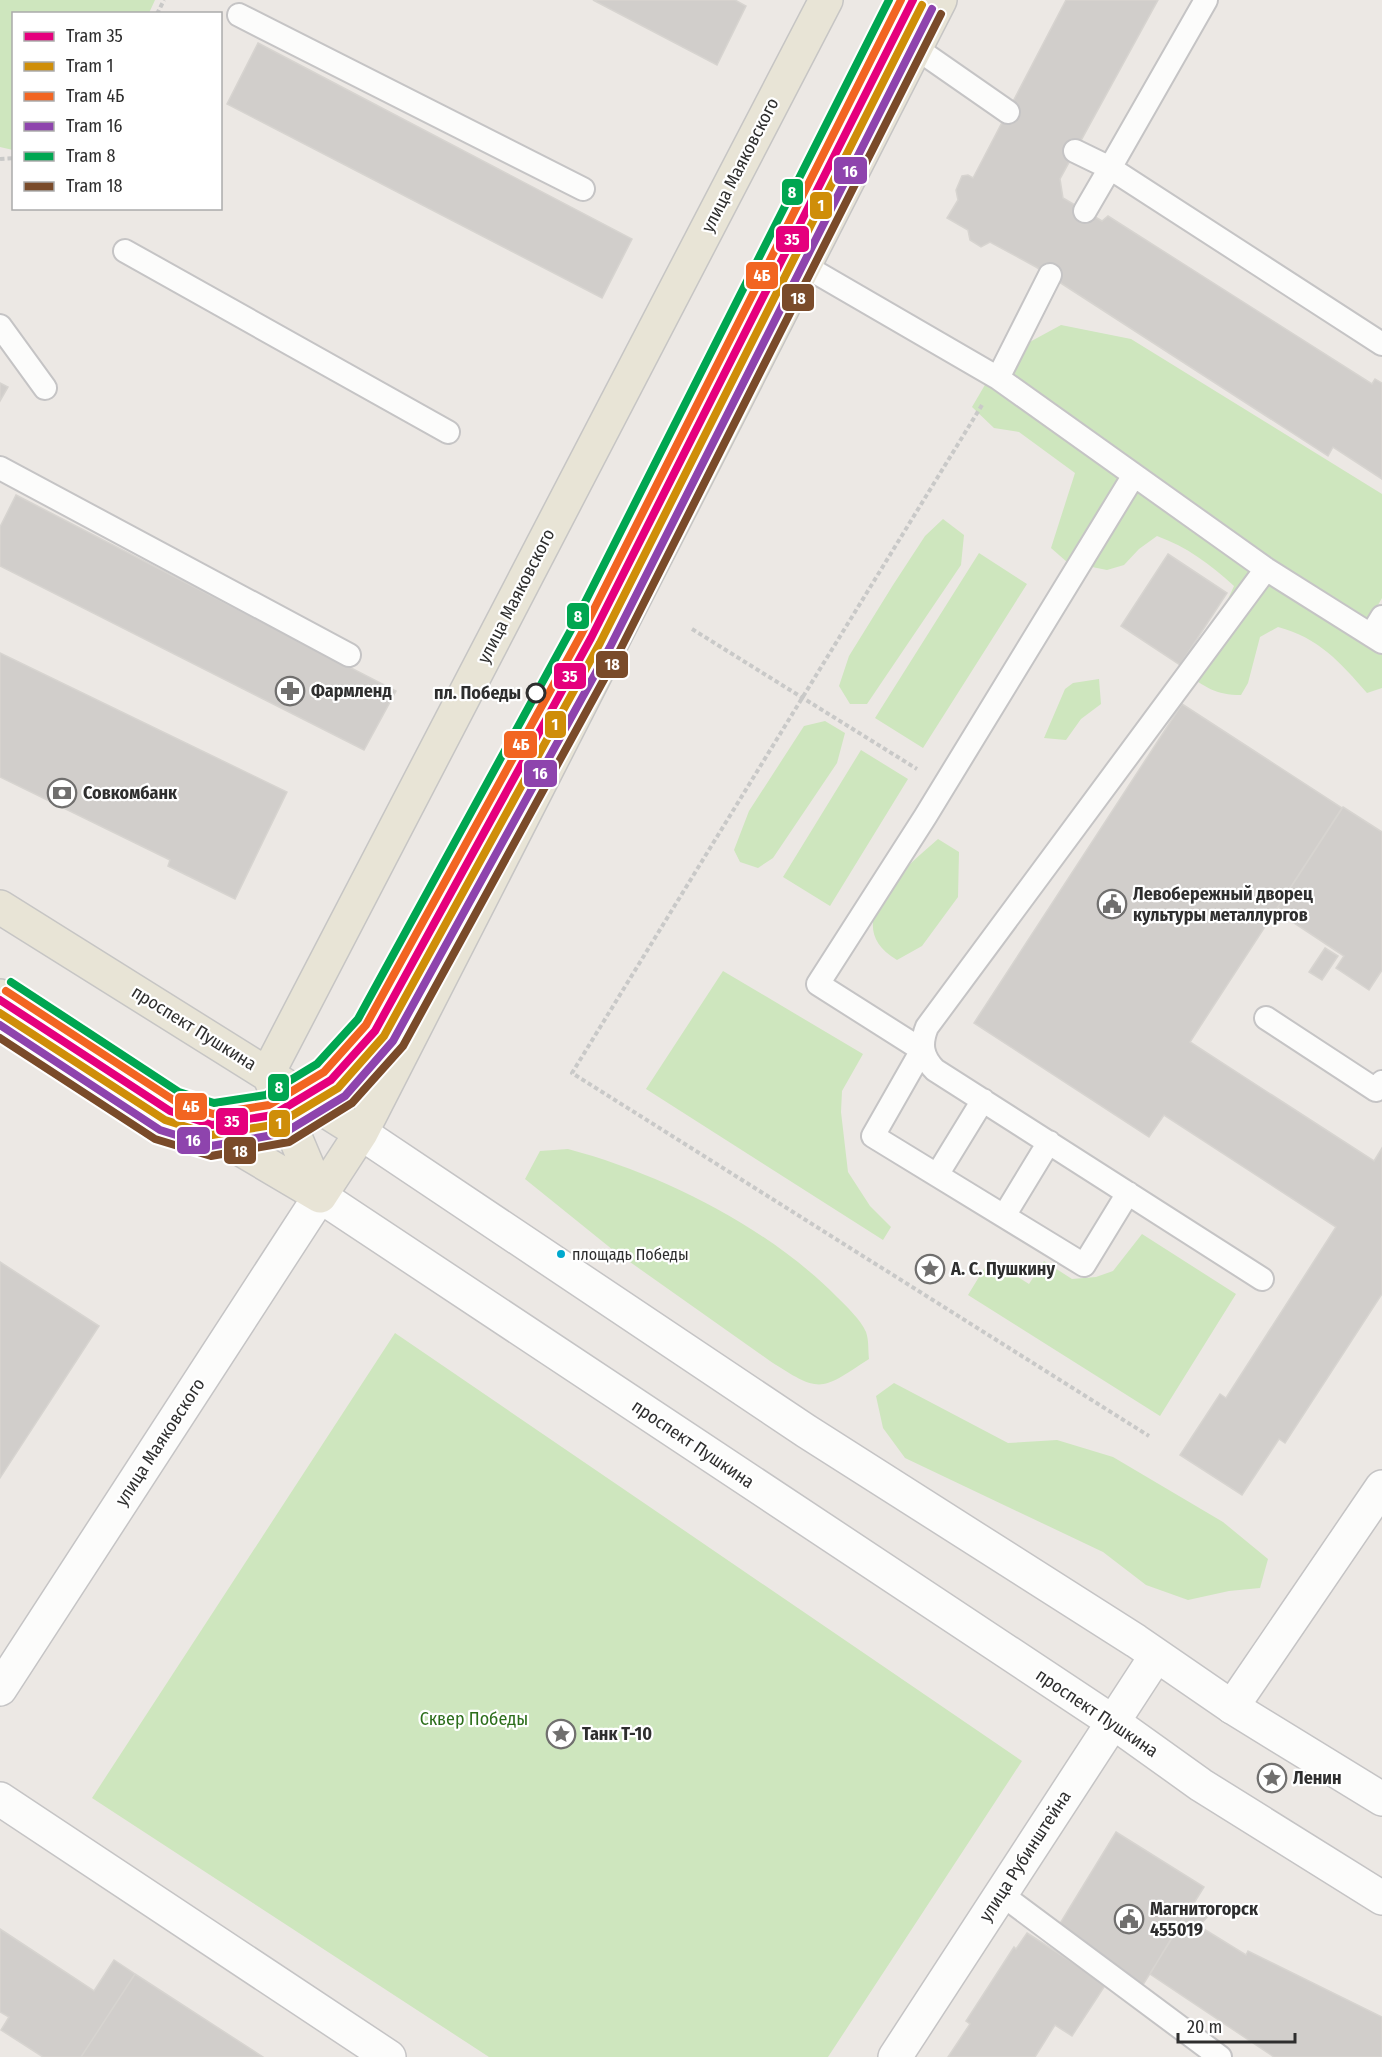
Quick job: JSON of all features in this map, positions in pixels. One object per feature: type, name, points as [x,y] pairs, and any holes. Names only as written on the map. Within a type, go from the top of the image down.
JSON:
[{"type":"main road","name":"улица Маяковского","points":[[268,1073],[826,0]]},
{"type":"main road","name":"улица Маяковского","points":[[0,1689],[361,1133],[940,0]]},
{"type":"main road","name":"проспект Пушкина","points":[[0,908],[268,1073],[806,1431],[1232,1707],[1382,1799]]},
{"type":"main road","name":"проспект Пушкина","points":[[0,996],[210,1131],[320,1196],[1113,1722],[1201,1785],[1382,1898]]},
{"type":"main road","points":[[268,1073],[320,1196]]},
{"type":"main road","points":[[1232,1707],[1382,1487]]},
{"type":"main road","name":"улица Рубинштейна","points":[[895,2057],[1156,1656]]},
{"type":"main road","points":[[0,1799],[389,2057]]},
{"type":"lane","points":[[1085,211],[1206,0]]},
{"type":"lane","points":[[239,15],[584,189]]},
{"type":"lane","points":[[916,48],[1008,112]]},
{"type":"lane","points":[[1076,151],[1110,168],[1382,344]]},
{"type":"lane","points":[[125,251],[448,432]]},
{"type":"lane","points":[[805,266],[998,378],[1266,569],[1378,631]]},
{"type":"lane","points":[[998,378],[1050,275]]},
{"type":"lane","points":[[0,326],[45,388]]},
{"type":"lane","points":[[0,468],[349,654]]},
{"type":"lane","points":[[922,1050],[819,984],[1134,475]]},
{"type":"lane","points":[[1262,1279],[935,1070],[926,1061],[922,1050],[922,1038],[927,1028],[1266,569]]},
{"type":"lane","points":[[1266,1018],[1376,1090],[1382,1082]]},
{"type":"lane","points":[[922,1050],[873,1136],[1084,1265],[1128,1193]]},
{"type":"lane","points":[[937,1175],[983,1100]]},
{"type":"lane","points":[[1004,1216],[1049,1142]]},
{"type":"lane","points":[[1001,1894],[1220,2057]]},
{"type":"path","points":[[998,378],[805,697],[572,1073],[1149,1436]]},
{"type":"path","points":[[692,629],[805,697],[943,786]]},
{"type":"green space","points":[[0,0],[155,0],[149,12],[12,12],[12,150],[0,147]]},
{"type":"green space","points":[[1061,325],[1131,339],[1382,494],[1382,598],[1378,605],[1382,619],[1382,688],[1367,693],[1328,652],[1305,638],[1278,627],[1260,637],[1248,683],[1241,695],[1224,694],[1211,689],[1185,672],[1219,619],[1234,586],[1225,578],[1188,551],[1157,536],[1139,549],[1124,565],[1107,570],[1067,562],[1051,548],[1075,473],[1019,432],[994,428],[972,407],[996,366],[1026,344]]},
{"type":"green space","points":[[943,519],[964,535],[961,565],[867,704],[850,704],[839,686],[849,656],[925,536]]},
{"type":"green space","points":[[979,553],[1027,584],[923,748],[875,718]]},
{"type":"green space","points":[[1099,679],[1101,704],[1081,719],[1066,740],[1044,738],[1065,689],[1073,683]]},
{"type":"green space","points":[[825,721],[845,733],[837,763],[773,858],[758,868],[740,862],[734,850],[749,811],[804,726]]},
{"type":"green space","points":[[861,750],[908,779],[830,906],[783,877]]},
{"type":"green space","points":[[938,839],[959,852],[958,897],[922,946],[897,960],[880,946],[873,930],[875,913],[883,896],[895,880]]},
{"type":"green space","points":[[723,971],[863,1054],[842,1091],[841,1112],[848,1172],[870,1206],[891,1227],[883,1240],[646,1089]]},
{"type":"green space","points":[[568,1149],[640,1173],[676,1188],[712,1206],[779,1248],[837,1297],[857,1318],[867,1335],[869,1359],[840,1377],[820,1384],[800,1379],[770,1361],[613,1250],[525,1179],[540,1151]]},
{"type":"green space","points":[[1142,1234],[1236,1294],[1160,1416],[968,1295],[990,1259],[1029,1284],[1044,1261],[1072,1279],[1096,1277],[1113,1271]]},
{"type":"green space","name":"Сквер Победы","points":[[395,1333],[1022,1761],[828,2057],[489,2057],[92,1798]]},
{"type":"green space","points":[[894,1383],[1008,1443],[1057,1440],[1113,1457],[1223,1522],[1268,1559],[1260,1588],[1229,1591],[1188,1600],[1146,1585],[1103,1552],[905,1458],[883,1428],[876,1396]]},
{"type":"building","points":[[593,0],[735,0],[746,6],[717,65]]},
{"type":"building","points":[[1066,0],[1158,0],[1060,179],[1063,198],[1102,221],[1108,216],[1372,384],[1375,379],[1382,383],[1382,479],[1333,447],[1328,456],[1036,267],[990,242],[981,247],[970,240],[968,230],[947,218],[958,200],[956,190],[962,176],[968,175],[973,178]]},
{"type":"building","points":[[258,43],[632,239],[602,298],[227,104]]},
{"type":"building","points":[[0,383],[8,387],[0,401]]},
{"type":"building","points":[[16,495],[396,691],[364,750],[0,566],[0,527]]},
{"type":"building","points":[[1168,554],[1227,593],[1180,665],[1121,626]]},
{"type":"building","points":[[0,653],[287,792],[235,899],[168,866],[170,860],[0,777]]},
{"type":"building","points":[[1182,704],[1342,808],[1190,1042],[1374,1161],[1382,1148],[1382,1294],[1285,1443],[1279,1439],[1242,1495],[1180,1455],[1220,1394],[1226,1398],[1336,1227],[1164,1115],[1149,1137],[974,1023]]},
{"type":"building","points":[[1343,807],[1382,832],[1382,970],[1369,990],[1336,968],[1344,956],[1288,919],[1290,916],[1278,907]]},
{"type":"building","points":[[1325,948],[1338,956],[1322,980],[1309,972]]},
{"type":"building","points":[[0,1262],[99,1326],[0,1478]]},
{"type":"building","points":[[1116,1832],[1204,1887],[1141,1988],[1056,1930]]},
{"type":"building","points":[[1193,1902],[1211,1913],[1199,1926],[1246,1955],[1248,1951],[1382,2017],[1382,2057],[1274,2057],[1150,1974]]},
{"type":"building","points":[[0,1929],[94,1991],[114,1960],[135,1974],[81,2057],[43,2057],[1,2030],[9,2017],[0,2012]]},
{"type":"building","points":[[1027,1933],[1106,1984],[1072,2036],[1055,2025],[1035,2057],[948,2057],[970,2024],[966,2021],[1014,1947],[1016,1949]]},
{"type":"building","points":[[135,1974],[263,2057],[81,2057]]},
{"type":"tram line","name":"8","points":[[11,982],[179,1092],[214,1103],[266,1095],[317,1064],[358,1019],[572,628],[889,0]]},
{"type":"tram line","name":"4Б","points":[[6,991],[175,1101],[213,1114],[269,1105],[324,1072],[366,1025],[582,633],[901,0]]},
{"type":"tram line","name":"35","points":[[0,1000],[170,1111],[212,1125],[273,1115],[331,1080],[375,1031],[591,638],[913,0]]},
{"type":"tram line","name":"1","points":[[0,1013],[165,1120],[212,1135],[278,1124],[338,1088],[384,1036],[600,643],[922,5]]},
{"type":"tram line","name":"16","points":[[0,1025],[160,1130],[211,1146],[284,1133],[345,1096],[393,1041],[610,647],[932,9]]},
{"type":"tram line","name":"18","points":[[0,1038],[155,1139],[211,1156],[289,1142],[352,1103],[403,1046],[619,652],[941,14]]},
{"type":"place","name":"Фармленд","points":[[290,691]]},
{"type":"place","name":"пл. Победы","points":[[536,693]]},
{"type":"place","name":"Совкомбанк","points":[[62,793]]},
{"type":"place","name":"Левобережный дворец культуры металлургов","points":[[1112,904]]},
{"type":"place","name":"площадь Победы","points":[[561,1254]]},
{"type":"place","name":"А. С. Пушкину","points":[[930,1269]]},
{"type":"place","name":"Танк Т-10","points":[[561,1734]]},
{"type":"place","name":"Ленин","points":[[1272,1778]]},
{"type":"place","name":"Магнитогорск 455019","points":[[1129,1919]]}]
